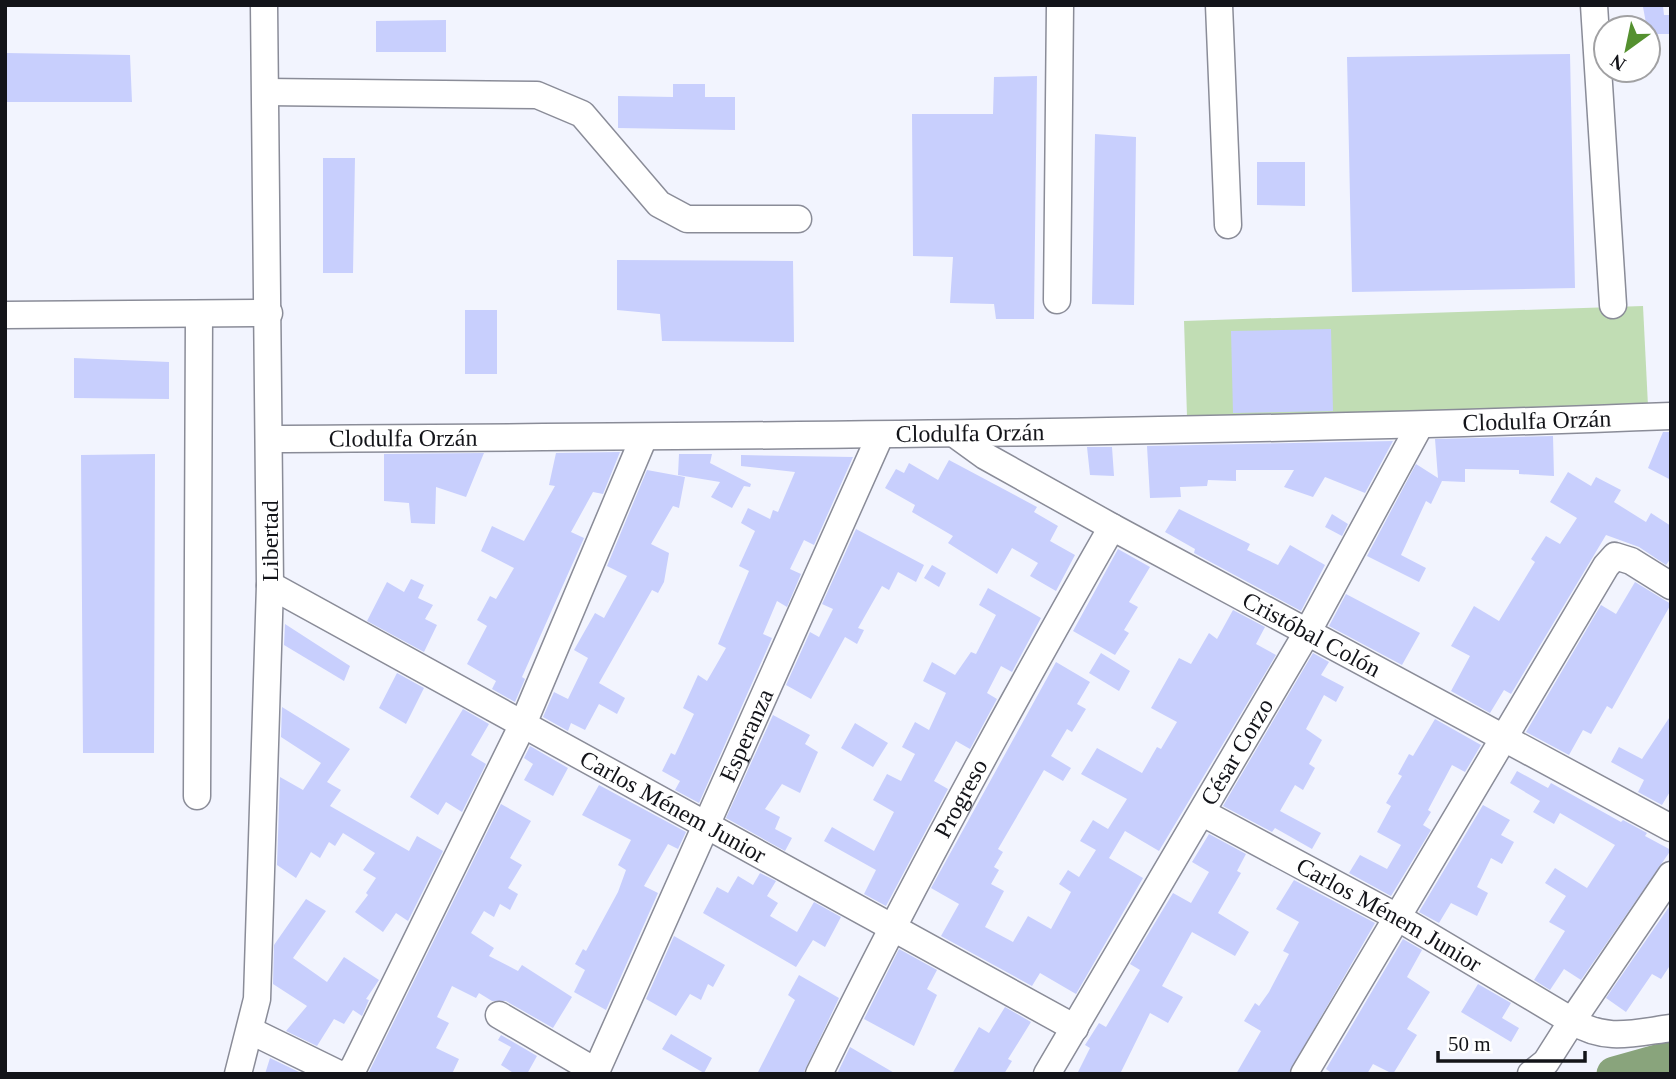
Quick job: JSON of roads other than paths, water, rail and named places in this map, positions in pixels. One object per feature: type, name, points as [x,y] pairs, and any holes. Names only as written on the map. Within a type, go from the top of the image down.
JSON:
[{"type":"street","name":"Libertad","points":[[238,1074],[257,999],[270,585],[264,5]]},
{"type":"street","points":[[1057,300],[1060,5]]},
{"type":"street","points":[[1219,5],[1228,225]]},
{"type":"street","points":[[1594,5],[1613,305]]},
{"type":"street","points":[[266,92],[537,95],[582,114],[659,204],[687,219],[798,219]]},
{"type":"street","points":[[5,315],[269,313]]},
{"type":"street","points":[[197,796],[199,314]]},
{"type":"street","name":"Clodulfa Orzán","points":[[270,439],[956,435],[1420,425],[1671,416]]},
{"type":"street","name":"César Corzo","points":[[1047,1074],[1308,631],[1420,425]]},
{"type":"street","name":"Cristóbal Colón","points":[[956,435],[985,456],[1112,527],[1671,828]]},
{"type":"street","name":"Esperanza","points":[[595,1072],[708,825],[880,436]]},
{"type":"street","points":[[348,1074],[523,724],[644,437]]},
{"type":"street","name":"Progreso","points":[[818,1074],[891,926],[998,725],[1112,527]]},
{"type":"street","points":[[1304,1074],[1605,565],[1615,555],[1631,561],[1671,586]]},
{"type":"street","name":"Carlos Ménem Junior","points":[[270,585],[1075,1028]]},
{"type":"street","name":"Carlos Ménem Junior","points":[[1203,813],[1397,917],[1586,1030],[1609,1036],[1671,1028]]},
{"type":"street","points":[[1531,1074],[1546,1062],[1671,875]]},
{"type":"street","points":[[499,1015],[595,1072]]},
{"type":"street","points":[[251,1031],[339,1074]]},
{"type":"waterway","points":[[1614,1074],[1671,1058]]}]
